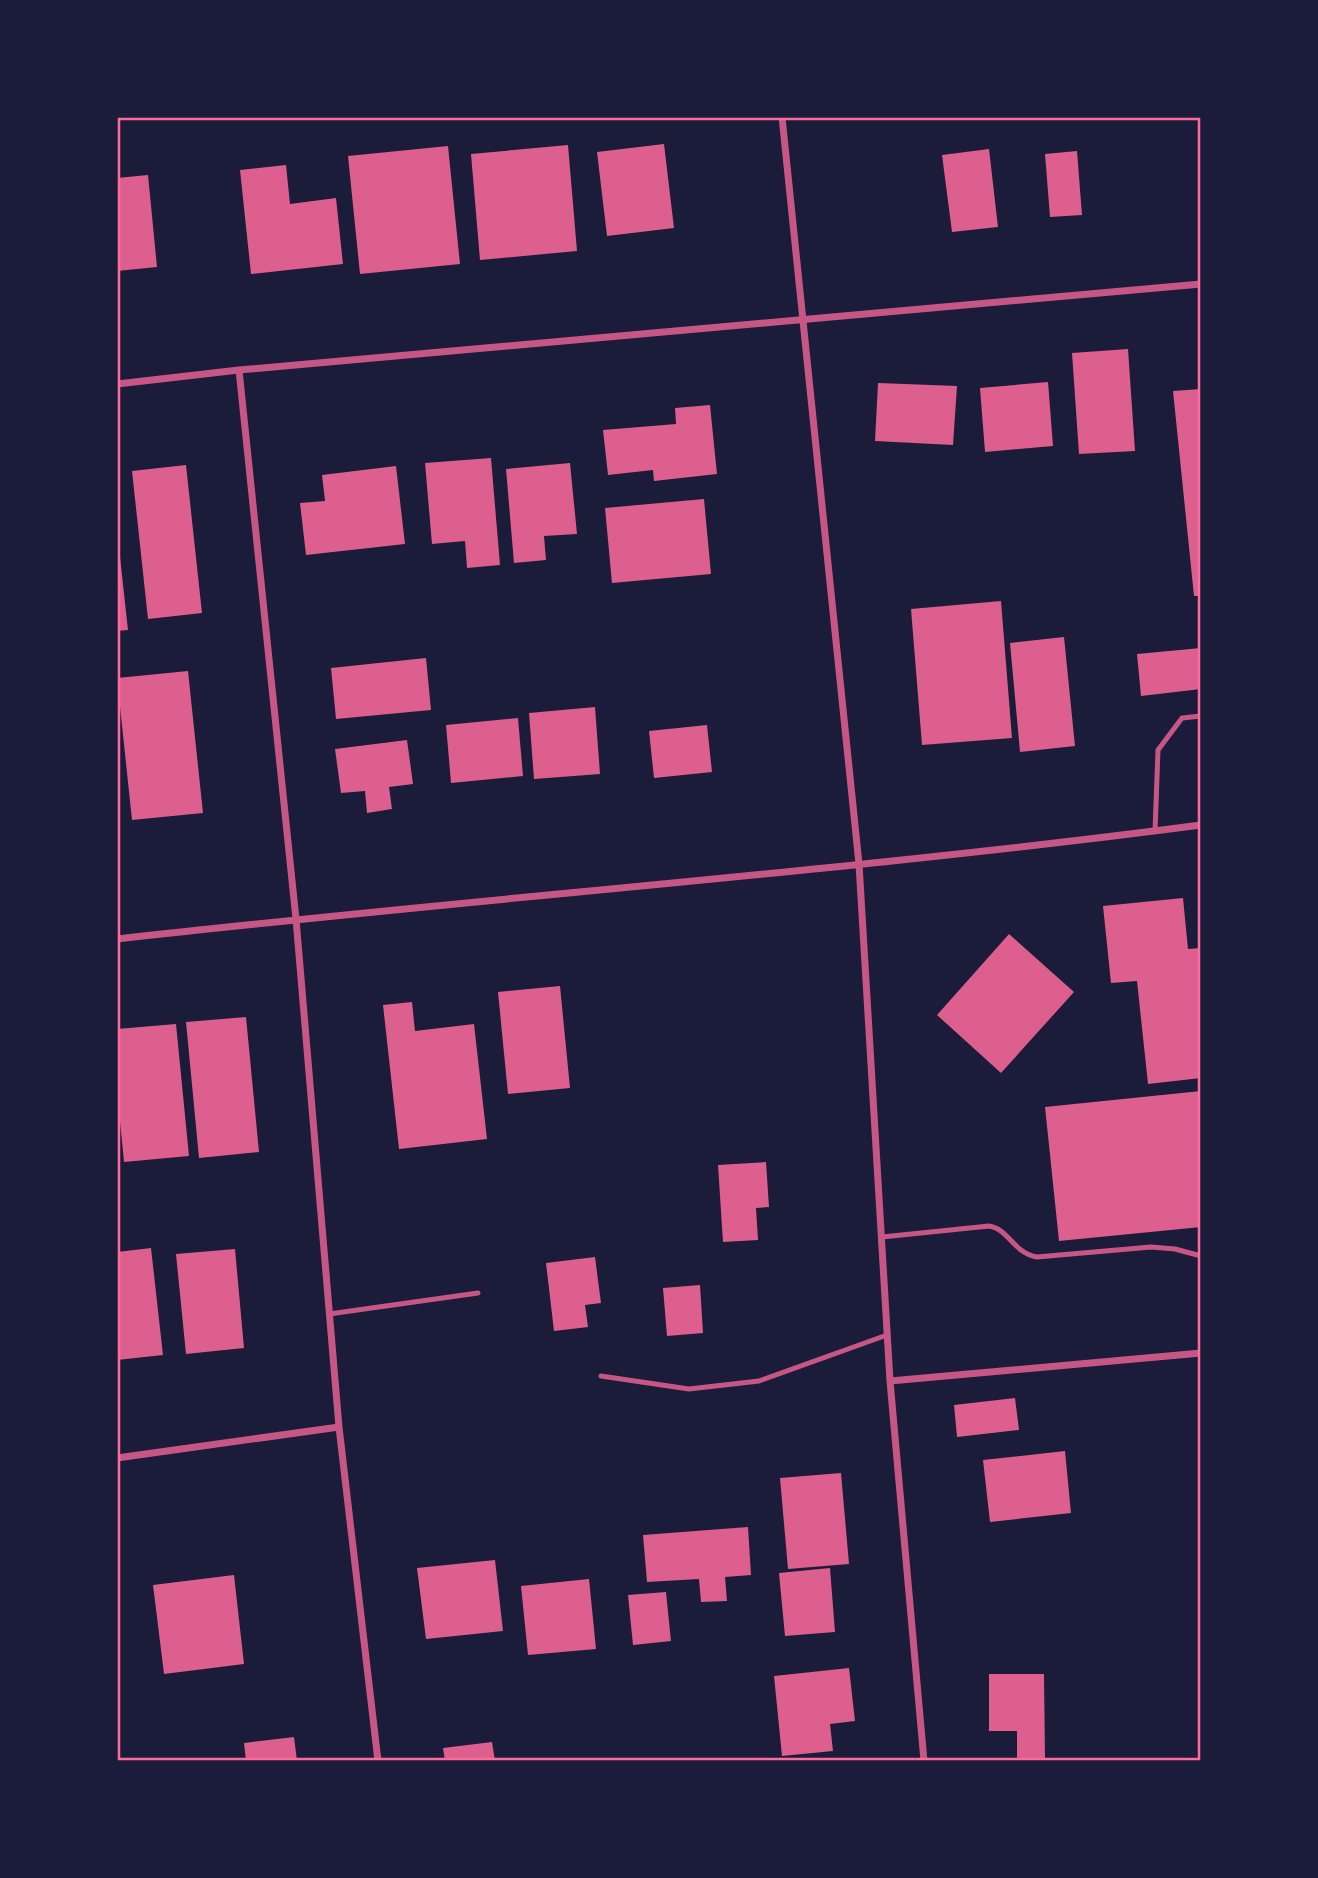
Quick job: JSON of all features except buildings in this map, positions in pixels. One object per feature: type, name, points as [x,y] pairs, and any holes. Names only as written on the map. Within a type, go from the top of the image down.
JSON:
[{"type":"street","points":[[782,117],[859,864],[890,1381],[924,1761]]},
{"type":"street","points":[[117,384],[239,370],[1201,284]]},
{"type":"street","points":[[239,370],[296,919],[339,1427],[378,1761]]},
{"type":"street","points":[[117,939],[859,864],[1201,825]]},
{"type":"street","points":[[890,1381],[1201,1353]]},
{"type":"street","points":[[117,1458],[339,1427]]},
{"type":"lane","points":[[1155,831],[1158,750],[1182,718],[1201,716]]},
{"type":"lane","points":[[881,1237],[989,1226],[999,1230],[1019,1251],[1028,1256],[1151,1247],[1175,1249],[1201,1256]]},
{"type":"lane","points":[[329,1314],[478,1293]]},
{"type":"lane","points":[[601,1376],[689,1389],[758,1381],[887,1335]]}]
